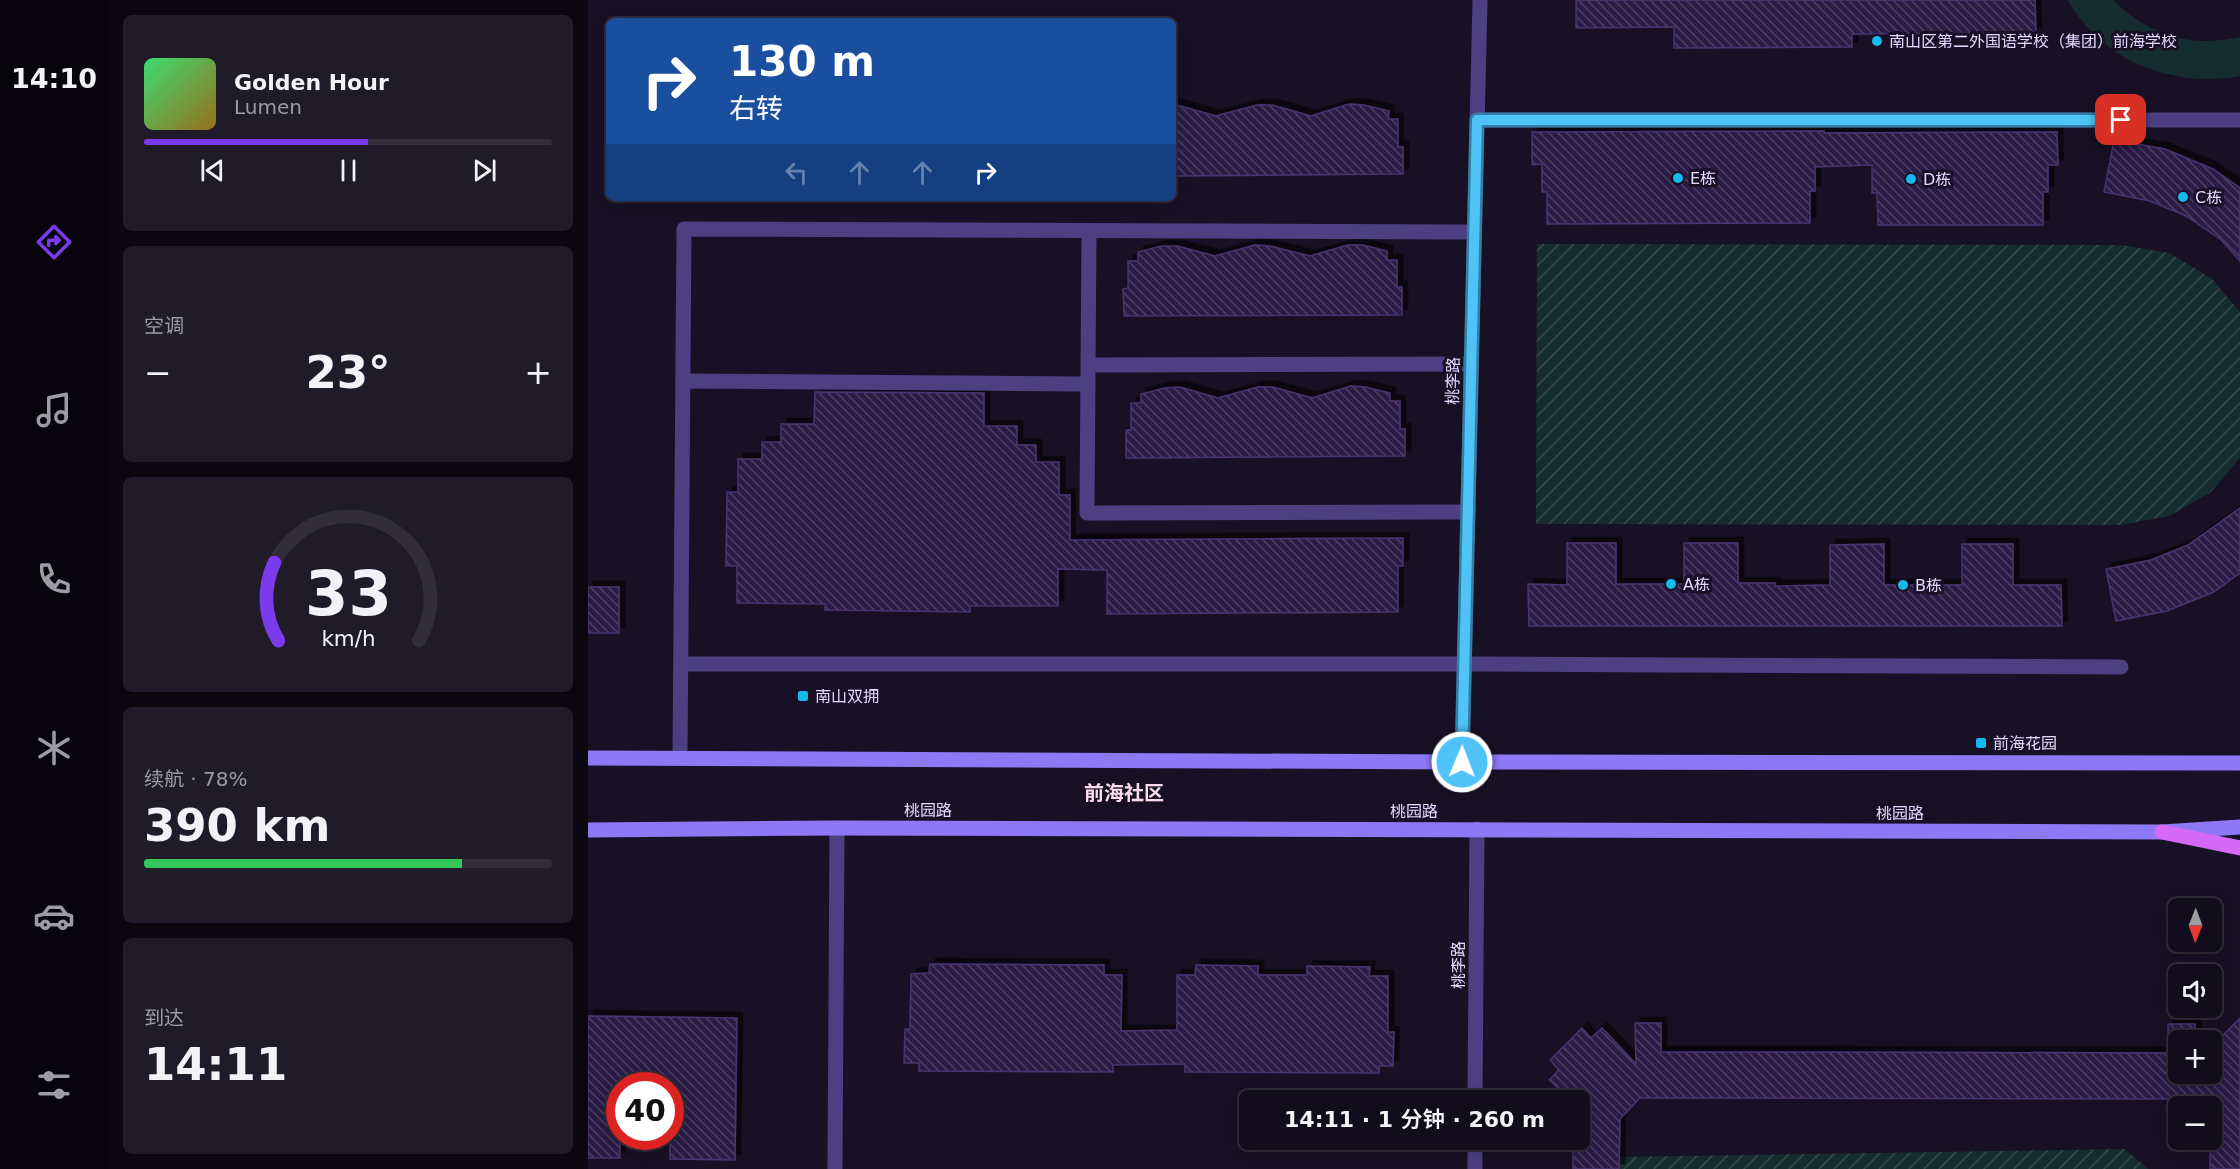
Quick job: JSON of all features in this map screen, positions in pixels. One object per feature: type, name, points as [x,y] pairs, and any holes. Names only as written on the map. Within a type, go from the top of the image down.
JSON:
[{"type":"main road","points":[[588,758],[2240,763]]},
{"type":"main road","name":"桃园路","points":[[588,830],[837,828],[2162,832],[2240,827]]},
{"type":"main road","points":[[2162,832],[2240,848]]},
{"type":"street","name":"桃李路","points":[[1462,762],[1480,0]]},
{"type":"street","points":[[1477,120],[2240,120]]},
{"type":"street","points":[[680,757],[684,230],[1474,232]]},
{"type":"street","points":[[1089,231],[1087,513],[1468,512]]},
{"type":"street","points":[[1088,365],[1471,364]]},
{"type":"street","points":[[683,381],[1088,384]]},
{"type":"street","points":[[681,664],[2121,667]]},
{"type":"street","points":[[835,1169],[837,828]]},
{"type":"street","name":"桃李路","points":[[1475,1090],[1477,829]]},
{"type":"street","points":[[1475,1150],[1475,1169]]},
{"type":"green space","points":[[2068,0],[2113,0],[2141,23],[2188,40],[2222,40],[2240,37],[2240,76],[2215,79],[2190,78],[2141,65],[2119,54],[2099,39],[2082,21]]},
{"type":"green space","points":[[1537,244],[2121,245],[2169,253],[2211,278],[2240,312],[2240,458],[2211,492],[2169,516],[2121,525],[1536,524]]},
{"type":"green space","points":[[2125,1149],[2148,1169],[1612,1169],[1616,1157]]},
{"type":"building","points":[[1576,0],[2035,0],[2036,33],[1852,34],[1852,47],[1674,48],[1674,27],[1576,28]]},
{"type":"building","points":[[1349,104],[1389,111],[1388,119],[1398,119],[1398,147],[1403,147],[1403,174],[1176,176],[1176,105],[1216,116],[1257,105],[1272,105],[1311,116]]},
{"type":"building","points":[[1824,131],[1824,133],[2057,132],[2058,165],[2048,165],[2048,192],[2043,192],[2043,225],[1878,225],[1877,193],[1872,193],[1872,165],[1815,167],[1815,191],[1810,191],[1810,223],[1547,224],[1547,192],[1542,192],[1542,164],[1532,165],[1532,132]]},
{"type":"building","name":"C栋","points":[[2114,140],[2165,149],[2213,169],[2240,188],[2240,261],[2220,239],[2186,216],[2150,201],[2104,192]]},
{"type":"building","points":[[1255,245],[1270,246],[1310,256],[1348,245],[1363,245],[1387,251],[1387,260],[1397,260],[1397,287],[1402,287],[1402,315],[1124,316],[1123,289],[1128,288],[1128,261],[1138,261],[1138,252],[1162,246],[1177,246],[1215,256]]},
{"type":"building","points":[[1351,386],[1390,393],[1390,401],[1400,401],[1400,429],[1405,429],[1405,456],[1126,458],[1126,430],[1131,430],[1131,403],[1141,403],[1141,394],[1180,387],[1218,398],[1258,387],[1273,387],[1312,398]]},
{"type":"building","points":[[815,392],[984,393],[984,426],[1017,426],[1017,445],[1036,445],[1036,462],[1059,462],[1059,495],[1070,495],[1070,540],[1403,538],[1403,566],[1398,566],[1398,612],[1107,614],[1107,570],[1058,569],[1058,606],[970,606],[970,612],[825,610],[825,604],[737,603],[737,566],[726,566],[727,492],[738,492],[738,459],[762,459],[762,442],[781,442],[781,424],[814,424]]},
{"type":"building","points":[[2240,508],[2240,573],[2214,592],[2167,611],[2116,621],[2106,569],[2151,560],[2188,545]]},
{"type":"building","points":[[1567,543],[1616,543],[1616,584],[1684,584],[1684,543],[1738,543],[1738,583],[1775,583],[1775,586],[1830,585],[1830,545],[1884,544],[1884,585],[1962,585],[1962,544],[2013,544],[2013,585],[2061,585],[2062,626],[1529,626],[1528,584],[1567,585]]},
{"type":"building","points":[[588,587],[619,587],[619,633],[588,633]]},
{"type":"building","points":[[930,964],[1104,965],[1104,975],[1122,975],[1121,1031],[1177,1030],[1177,975],[1195,975],[1196,965],[1258,966],[1258,975],[1307,975],[1307,966],[1370,967],[1369,976],[1388,976],[1388,1032],[1394,1032],[1393,1066],[1379,1066],[1379,1073],[1185,1072],[1185,1064],[1113,1065],[1113,1072],[919,1071],[919,1063],[904,1063],[905,1029],[910,1029],[911,974],[929,973]]},
{"type":"building","points":[[588,1016],[737,1018],[735,1160],[670,1159],[670,1150],[684,1150],[684,1072],[606,1072],[606,1150],[620,1150],[620,1158],[588,1158]]},
{"type":"building","points":[[2240,1018],[2240,1169],[2210,1169],[2210,1150],[2222,1150],[2222,1096],[2168,1096],[2168,1099],[1640,1098],[1620,1119],[1619,1169],[1573,1169],[1573,1150],[1590,1150],[1590,1090],[1560,1090],[1549,1080],[1559,1070],[1550,1060],[1582,1028],[1591,1038],[1602,1028],[1636,1064],[1635,1023],[1661,1023],[1661,1052],[2168,1053],[2168,1084],[2222,1084],[2222,1036]]},
{"type":"building","points":[[2168,1024],[2195,1024],[2195,1030],[2168,1030]]},
{"type":"place","name":"南山区第二外国语学校（集团）前海学校","points":[[1877,41]]},
{"type":"place","name":"E栋","points":[[1678,178]]},
{"type":"place","name":"D栋","points":[[1911,179]]},
{"type":"place","name":"C栋","points":[[2183,197]]},
{"type":"place","name":"A栋","points":[[1671,584]]},
{"type":"place","name":"B栋","points":[[1903,585]]},
{"type":"place","name":"南山双拥","points":[[803,696]]},
{"type":"place","name":"前海花园","points":[[1981,743]]},
{"type":"district","name":"前海社区","points":[[1124,793]]},
{"type":"route","points":[[1462,762],[1477,120],[2121,120]]}]
